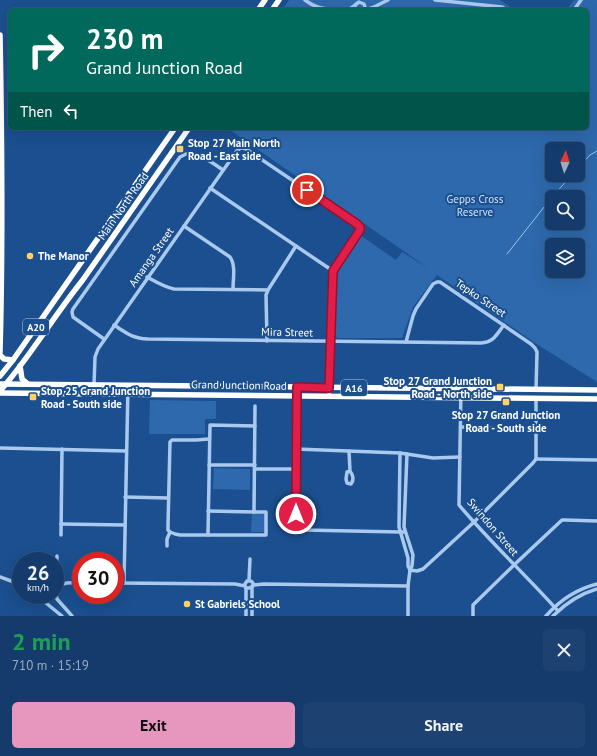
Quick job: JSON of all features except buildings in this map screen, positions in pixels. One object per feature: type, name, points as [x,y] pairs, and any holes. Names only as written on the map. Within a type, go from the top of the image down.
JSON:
[{"type":"highway","points":[[0,35],[0,352]]},
{"type":"highway","name":"Main North Road","points":[[0,376],[57,298],[174,130]]},
{"type":"highway","name":"Main North Road","points":[[0,392],[3,384],[20,366],[99,258],[189,130]]},
{"type":"highway","points":[[57,298],[65,303]]},
{"type":"highway","points":[[0,355],[4,359],[13,360]]},
{"type":"highway","points":[[20,366],[22,379],[29,384]]},
{"type":"highway","name":"Grand Junction Road","points":[[3,384],[597,390]]},
{"type":"highway","points":[[88,394],[94,385],[101,394]]},
{"type":"highway","name":"Grand Junction Road","points":[[0,392],[597,399]]},
{"type":"street","points":[[305,0],[320,8]]},
{"type":"street","points":[[370,8],[388,0]]},
{"type":"street","points":[[435,0],[504,8]]},
{"type":"street","points":[[354,8],[359,2],[363,3],[365,8]]},
{"type":"street","name":"Amanga Street","points":[[94,385],[95,357],[104,339],[239,149],[246,149],[360,227],[360,230],[333,271]]},
{"type":"street","points":[[104,339],[73,317],[72,312],[166,176],[180,157],[186,154],[194,154],[201,157],[223,170]]},
{"type":"street","points":[[210,188],[333,271],[329,396]]},
{"type":"street","points":[[184,226],[230,257],[233,267],[233,289]]},
{"type":"street","points":[[267,340],[266,295],[296,246]]},
{"type":"street","points":[[148,277],[160,285],[174,289],[268,290]]},
{"type":"street","name":"Tepko Street","points":[[406,342],[416,309],[433,284],[440,282],[504,325],[535,348],[537,356],[536,390]]},
{"type":"street","name":"Mira Street","points":[[114,325],[130,336],[148,339],[406,342],[487,342],[493,339],[504,325]]},
{"type":"street","points":[[128,386],[124,583],[408,586]]},
{"type":"street","points":[[297,387],[296,529],[405,532]]},
{"type":"street","name":"Swindon Street","points":[[461,389],[459,505],[558,611]]},
{"type":"street","points":[[410,570],[417,571],[423,569],[474,522],[536,459],[536,398]]},
{"type":"street","points":[[254,512],[256,406]]},
{"type":"street","points":[[208,535],[210,425],[255,426]]},
{"type":"street","points":[[461,427],[535,429]]},
{"type":"street","points":[[167,546],[167,539],[170,532],[168,528],[168,498],[170,442],[172,440],[209,439]]},
{"type":"street","points":[[0,448],[126,451]]},
{"type":"street","points":[[61,534],[62,449]]},
{"type":"street","points":[[296,449],[400,453],[432,458],[460,457]]},
{"type":"street","points":[[349,451],[350,472]]},
{"type":"street","points":[[400,453],[399,527],[410,570]]},
{"type":"street","points":[[407,454],[404,527],[413,555],[408,586],[408,616]]},
{"type":"street","points":[[536,459],[597,460]]},
{"type":"street","points":[[209,465],[296,469]]},
{"type":"street","points":[[125,497],[168,498]]},
{"type":"street","points":[[170,532],[180,535],[266,535],[266,512],[208,511]]},
{"type":"street","points":[[473,616],[473,605],[562,520],[597,520]]},
{"type":"street","points":[[61,524],[125,525]]},
{"type":"street","points":[[246,616],[250,559]]},
{"type":"street","points":[[0,578],[12,581]]},
{"type":"street","points":[[249,584],[252,616]]},
{"type":"street","points":[[546,616],[554,606],[571,594],[597,584]]},
{"type":"street","points":[[554,616],[573,599],[588,591],[597,589]]},
{"type":"street","points":[[47,604],[62,616]]},
{"type":"street","points":[[61,604],[72,616]]},
{"type":"green space","points":[[289,0],[500,0],[512,8],[283,8]]},
{"type":"green space","name":"Gepps Cross Reserve","points":[[574,0],[597,0],[597,382],[535,343],[437,275],[413,307],[402,338],[336,337],[335,297],[337,278],[343,260],[360,235],[396,260],[402,252],[428,268],[230,130],[589,130],[589,8],[568,8]]},
{"type":"green space","points":[[150,400],[216,401],[216,419],[205,419],[205,434],[149,434]]},
{"type":"green space","points":[[214,468],[250,469],[250,490],[213,489]]},
{"type":"green space","points":[[252,513],[265,513],[265,532],[251,532]]},
{"type":"waterway","points":[[585,160],[597,151]]},
{"type":"waterway","points":[[558,190],[566,182]]},
{"type":"waterway","points":[[507,254],[545,206]]},
{"type":"place","name":"Stop 27 Main North Road - East side","points":[[180,149]]},
{"type":"place","name":"The Manor","points":[[30,256]]},
{"type":"place","name":"Stop 27 Grand Junction Road - North side","points":[[500,387]]},
{"type":"place","name":"Stop 25 Grand Junction Road - South side","points":[[33,397]]},
{"type":"place","name":"Stop 27 Grand Junction Road - South side","points":[[506,402]]},
{"type":"place","name":"St Gabriels School","points":[[187,604]]},
{"type":"route","points":[[296,514],[297,387],[329,388],[333,271],[360,230],[360,227],[357,224],[307,190]]}]
